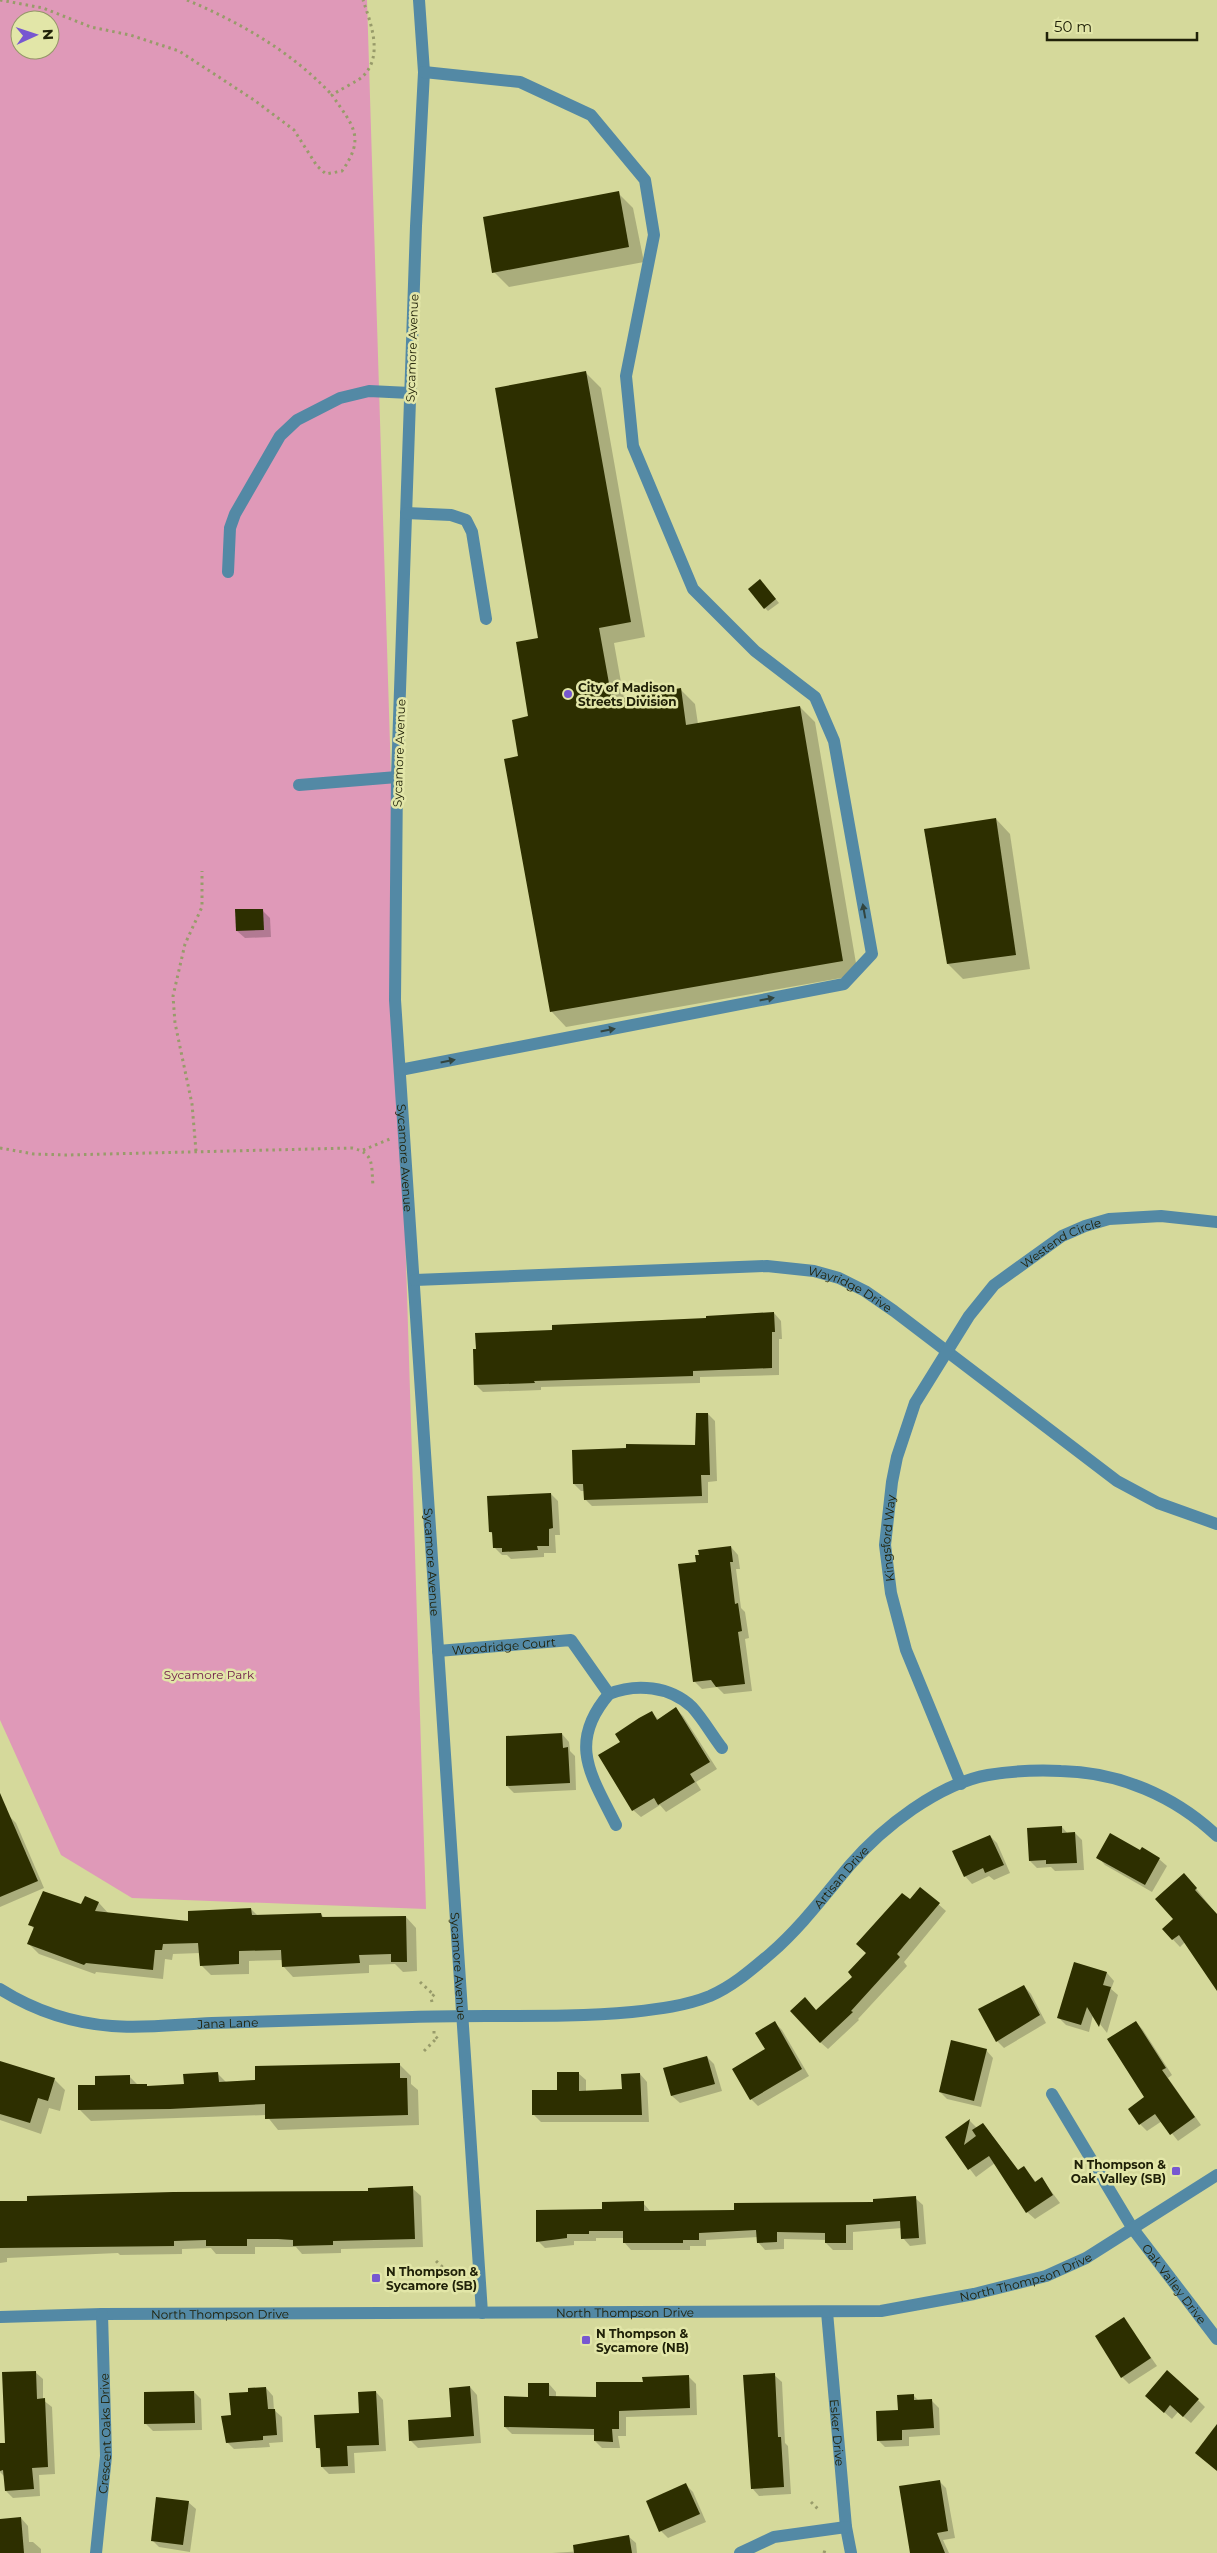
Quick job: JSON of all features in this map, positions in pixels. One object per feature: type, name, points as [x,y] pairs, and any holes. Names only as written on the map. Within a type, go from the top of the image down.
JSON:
[{"type":"street","name":"Sycamore Avenue","points":[[419,0],[424,72],[410,393],[397,777],[395,1000],[482,2313]]},
{"type":"street","points":[[400,1070],[844,984],[872,954],[834,741],[815,697],[755,651],[693,590],[633,446],[626,376],[654,235],[645,180],[591,115],[520,82],[424,72]]},
{"type":"street","points":[[228,572],[232,521],[280,436],[297,420],[340,398],[369,391],[410,393]]},
{"type":"street","points":[[406,513],[451,515],[466,520],[472,532],[486,619]]},
{"type":"street","points":[[299,785],[397,777]]},
{"type":"street","name":"Westend Circle","points":[[946,1351],[994,1285],[1062,1236],[1085,1226],[1109,1219],[1161,1216],[1217,1222]]},
{"type":"street","name":"Wayridge Drive","points":[[415,1280],[790,1267],[839,1278],[894,1311],[1118,1481],[1158,1504],[1217,1524]]},
{"type":"street","name":"Kingsford Way","points":[[946,1351],[915,1402],[897,1457],[885,1544],[891,1593],[906,1650],[961,1784]]},
{"type":"street","name":"Woodridge Court","points":[[438,1651],[571,1640],[609,1694]]},
{"type":"street","points":[[616,1824],[591,1775],[585,1752],[587,1729],[596,1709],[609,1694],[639,1686],[664,1691],[679,1697],[693,1708],[722,1748]]},
{"type":"street","name":"Artisan Drive","points":[[462,2016],[585,2017],[674,2007],[715,1994],[750,1971],[785,1940],[809,1916],[853,1862],[889,1827],[921,1804],[961,1784],[989,1775],[1048,1770],[1085,1771],[1115,1777],[1147,1789],[1179,1806],[1217,1836]]},
{"type":"street","name":"Jana Lane","points":[[0,1989],[19,2001],[54,2016],[114,2027],[462,2016]]},
{"type":"street","name":"Oak Valley Drive","points":[[1052,2094],[1132,2229],[1217,2339]]},
{"type":"street","name":"North Thompson Drive","points":[[0,2317],[102,2314],[827,2312],[881,2310],[974,2294],[1046,2276],[1086,2258],[1217,2175]]},
{"type":"street","name":"Esker Drive","points":[[827,2312],[846,2527],[852,2553]]},
{"type":"street","name":"Crescent Oaks Drive","points":[[96,2553],[106,2456],[102,2314]]},
{"type":"street","points":[[740,2553],[774,2537],[846,2527]]},
{"type":"path","points":[[0,0],[43,8],[91,27],[130,35],[179,51],[254,100],[294,130],[317,166],[326,174],[342,171],[352,157],[357,138],[332,95],[310,72],[269,42],[222,15],[187,0]]},
{"type":"path","points":[[332,95],[362,78],[373,60],[373,31],[363,0]]},
{"type":"path","points":[[196,1150],[192,1104],[175,1023],[174,996],[185,944],[202,907],[202,870]]},
{"type":"path","points":[[363,1150],[385,1139],[405,1139]]},
{"type":"path","points":[[0,1148],[34,1154],[66,1155],[196,1150],[352,1148],[363,1150],[370,1157],[373,1185]]},
{"type":"path","points":[[420,1982],[434,1995]]},
{"type":"path","points":[[424,2051],[437,2038]]},
{"type":"path","points":[[436,2261],[453,2277]]},
{"type":"path","points":[[811,2502],[819,2510]]},
{"type":"green space","name":"Sycamore Park","points":[[0,0],[367,0],[426,1909],[132,1898],[61,1855],[0,1720]]},
{"type":"building","points":[[619,191],[629,247],[492,273],[483,217]]},
{"type":"building","name":"City of Madison Streets Division","points":[[586,371],[631,622],[599,628],[612,700],[681,688],[686,725],[800,706],[843,961],[550,1012],[504,759],[518,756],[512,720],[528,716],[516,642],[538,638],[495,388]]},
{"type":"building","points":[[760,579],[776,599],[764,609],[748,589]]},
{"type":"building","points":[[996,818],[1016,955],[947,964],[924,829]]},
{"type":"building","points":[[235,909],[263,909],[264,930],[236,931]]},
{"type":"building","points":[[774,1312],[775,1332],[772,1332],[772,1368],[693,1371],[693,1376],[534,1381],[535,1383],[474,1385],[473,1349],[476,1349],[475,1333],[552,1330],[552,1325],[706,1318],[706,1316]]},
{"type":"building","points":[[696,1413],[708,1413],[710,1475],[701,1475],[702,1496],[584,1500],[583,1484],[573,1484],[572,1450],[626,1448],[626,1444],[695,1445]]},
{"type":"building","points":[[551,1493],[553,1528],[549,1529],[549,1546],[537,1546],[538,1550],[502,1552],[502,1548],[493,1548],[492,1532],[489,1532],[487,1496]]},
{"type":"building","points":[[731,1546],[733,1562],[730,1562],[735,1604],[738,1603],[742,1631],[738,1632],[745,1684],[716,1687],[711,1680],[693,1682],[678,1564],[696,1562],[695,1555],[699,1555],[698,1550]]},
{"type":"building","points":[[676,1707],[710,1762],[690,1774],[695,1782],[658,1805],[654,1798],[632,1811],[598,1755],[620,1742],[615,1734],[639,1718],[652,1711],[657,1720]]},
{"type":"building","points":[[562,1733],[563,1748],[568,1747],[570,1783],[506,1786],[506,1736]]},
{"type":"building","points":[[0,1793],[38,1881],[0,1897]]},
{"type":"building","points":[[1062,1826],[1062,1833],[1075,1832],[1077,1863],[1046,1864],[1046,1860],[1029,1861],[1027,1828]]},
{"type":"building","points":[[1110,1833],[1140,1850],[1142,1847],[1160,1858],[1145,1885],[1096,1858]]},
{"type":"building","points":[[990,1835],[1004,1865],[985,1873],[983,1868],[964,1877],[952,1851]]},
{"type":"building","points":[[1184,1873],[1197,1888],[1195,1890],[1217,1914],[1217,1991],[1179,1935],[1172,1940],[1162,1929],[1173,1919],[1155,1899]]},
{"type":"building","points":[[920,1887],[940,1903],[897,1954],[900,1957],[851,2011],[853,2012],[820,2043],[790,2011],[805,1997],[816,2010],[852,1977],[848,1972],[866,1953],[856,1944],[902,1893],[910,1899]]},
{"type":"building","points":[[43,1891],[81,1904],[85,1896],[99,1902],[95,1911],[188,1921],[188,1911],[251,1908],[252,1915],[321,1913],[322,1917],[406,1916],[407,1962],[391,1962],[391,1954],[359,1955],[360,1963],[282,1967],[281,1950],[239,1951],[239,1964],[200,1966],[198,1943],[163,1944],[162,1950],[155,1950],[153,1970],[86,1963],[84,1965],[27,1944],[34,1927],[28,1925]]},
{"type":"building","points":[[1074,1962],[1107,1972],[1103,1985],[1111,1987],[1099,2027],[1087,2007],[1081,2025],[1057,2018]]},
{"type":"building","points":[[1024,1985],[1040,2015],[996,2042],[978,2009]]},
{"type":"building","points":[[775,2021],[802,2069],[750,2100],[732,2069],[765,2049],[755,2033]]},
{"type":"building","points":[[1136,2021],[1166,2068],[1162,2070],[1195,2117],[1170,2135],[1155,2114],[1139,2125],[1128,2109],[1144,2097],[1107,2039]]},
{"type":"building","points":[[951,2040],[987,2049],[974,2101],[939,2092]]},
{"type":"building","points":[[707,2056],[715,2084],[671,2096],[663,2068]]},
{"type":"building","points":[[0,2061],[55,2078],[48,2101],[38,2098],[30,2123],[0,2114]]},
{"type":"building","points":[[400,2063],[400,2078],[407,2078],[408,2115],[265,2119],[265,2104],[170,2109],[78,2110],[78,2085],[95,2085],[95,2076],[130,2075],[130,2084],[147,2084],[147,2086],[184,2084],[183,2074],[218,2072],[219,2082],[255,2080],[255,2066]]},
{"type":"building","points":[[557,2072],[579,2072],[579,2091],[622,2089],[621,2074],[640,2073],[642,2115],[532,2115],[532,2090],[557,2090]]},
{"type":"building","points":[[970,2119],[964,2145],[976,2136],[972,2130],[983,2123],[1018,2170],[1024,2166],[1035,2182],[1042,2177],[1053,2195],[1026,2213],[989,2156],[968,2170],[945,2137]]},
{"type":"building","points":[[413,2186],[415,2239],[333,2241],[333,2245],[293,2246],[293,2240],[247,2239],[247,2246],[206,2246],[206,2240],[174,2241],[174,2246],[0,2248],[0,2201],[27,2201],[27,2196],[173,2192],[368,2191],[368,2188]]},
{"type":"building","points":[[916,2196],[919,2238],[901,2239],[900,2221],[846,2225],[846,2243],[825,2243],[825,2233],[777,2232],[777,2242],[757,2243],[756,2230],[699,2233],[699,2240],[683,2240],[683,2243],[623,2243],[623,2231],[589,2231],[589,2234],[567,2234],[567,2238],[536,2242],[536,2210],[602,2209],[602,2202],[644,2201],[644,2211],[734,2210],[734,2203],[873,2202],[873,2199]]},
{"type":"building","points":[[1124,2317],[1151,2358],[1121,2378],[1095,2336]]},
{"type":"building","points":[[1167,2370],[1199,2399],[1183,2417],[1170,2405],[1164,2413],[1145,2396]]},
{"type":"building","points":[[36,2371],[37,2399],[45,2398],[48,2467],[32,2468],[34,2489],[5,2491],[3,2470],[0,2471],[0,2443],[5,2443],[2,2372]]},
{"type":"building","points":[[775,2373],[778,2437],[781,2437],[784,2487],[751,2489],[743,2375]]},
{"type":"building","points":[[689,2375],[690,2408],[619,2411],[619,2429],[612,2429],[613,2442],[594,2441],[594,2429],[504,2427],[504,2396],[528,2397],[528,2383],[549,2383],[549,2396],[596,2397],[596,2382],[643,2382],[642,2377]]},
{"type":"building","points":[[470,2386],[474,2436],[409,2441],[408,2420],[451,2417],[449,2388]]},
{"type":"building","points":[[266,2387],[268,2409],[275,2409],[277,2435],[263,2436],[263,2440],[226,2443],[221,2416],[231,2415],[229,2393],[248,2392],[248,2388]]},
{"type":"building","points":[[194,2391],[195,2423],[144,2424],[144,2392]]},
{"type":"building","points":[[376,2391],[379,2445],[347,2446],[348,2466],[321,2467],[320,2448],[316,2448],[314,2415],[359,2413],[358,2392]]},
{"type":"building","points":[[914,2394],[914,2400],[932,2399],[934,2428],[902,2430],[902,2440],[877,2441],[876,2411],[898,2410],[897,2395]]},
{"type":"building","points":[[1217,2424],[1217,2471],[1195,2453]]},
{"type":"building","points":[[940,2480],[948,2531],[937,2533],[945,2553],[910,2553],[899,2486]]},
{"type":"building","points":[[686,2483],[700,2514],[659,2532],[646,2501]]},
{"type":"building","points":[[156,2497],[189,2501],[183,2545],[151,2541]]},
{"type":"building","points":[[21,2517],[24,2553],[0,2553],[0,2519]]},
{"type":"building","points":[[629,2535],[632,2553],[574,2553],[573,2545]]},
{"type":"place","name":"City of Madison Streets Division","points":[[568,694]]},
{"type":"place","name":"N Thompson & Oak Valley (SB)","points":[[1176,2171]]},
{"type":"place","name":"N Thompson & Sycamore (SB)","points":[[376,2278]]},
{"type":"place","name":"N Thompson & Sycamore (NB)","points":[[586,2340]]}]
